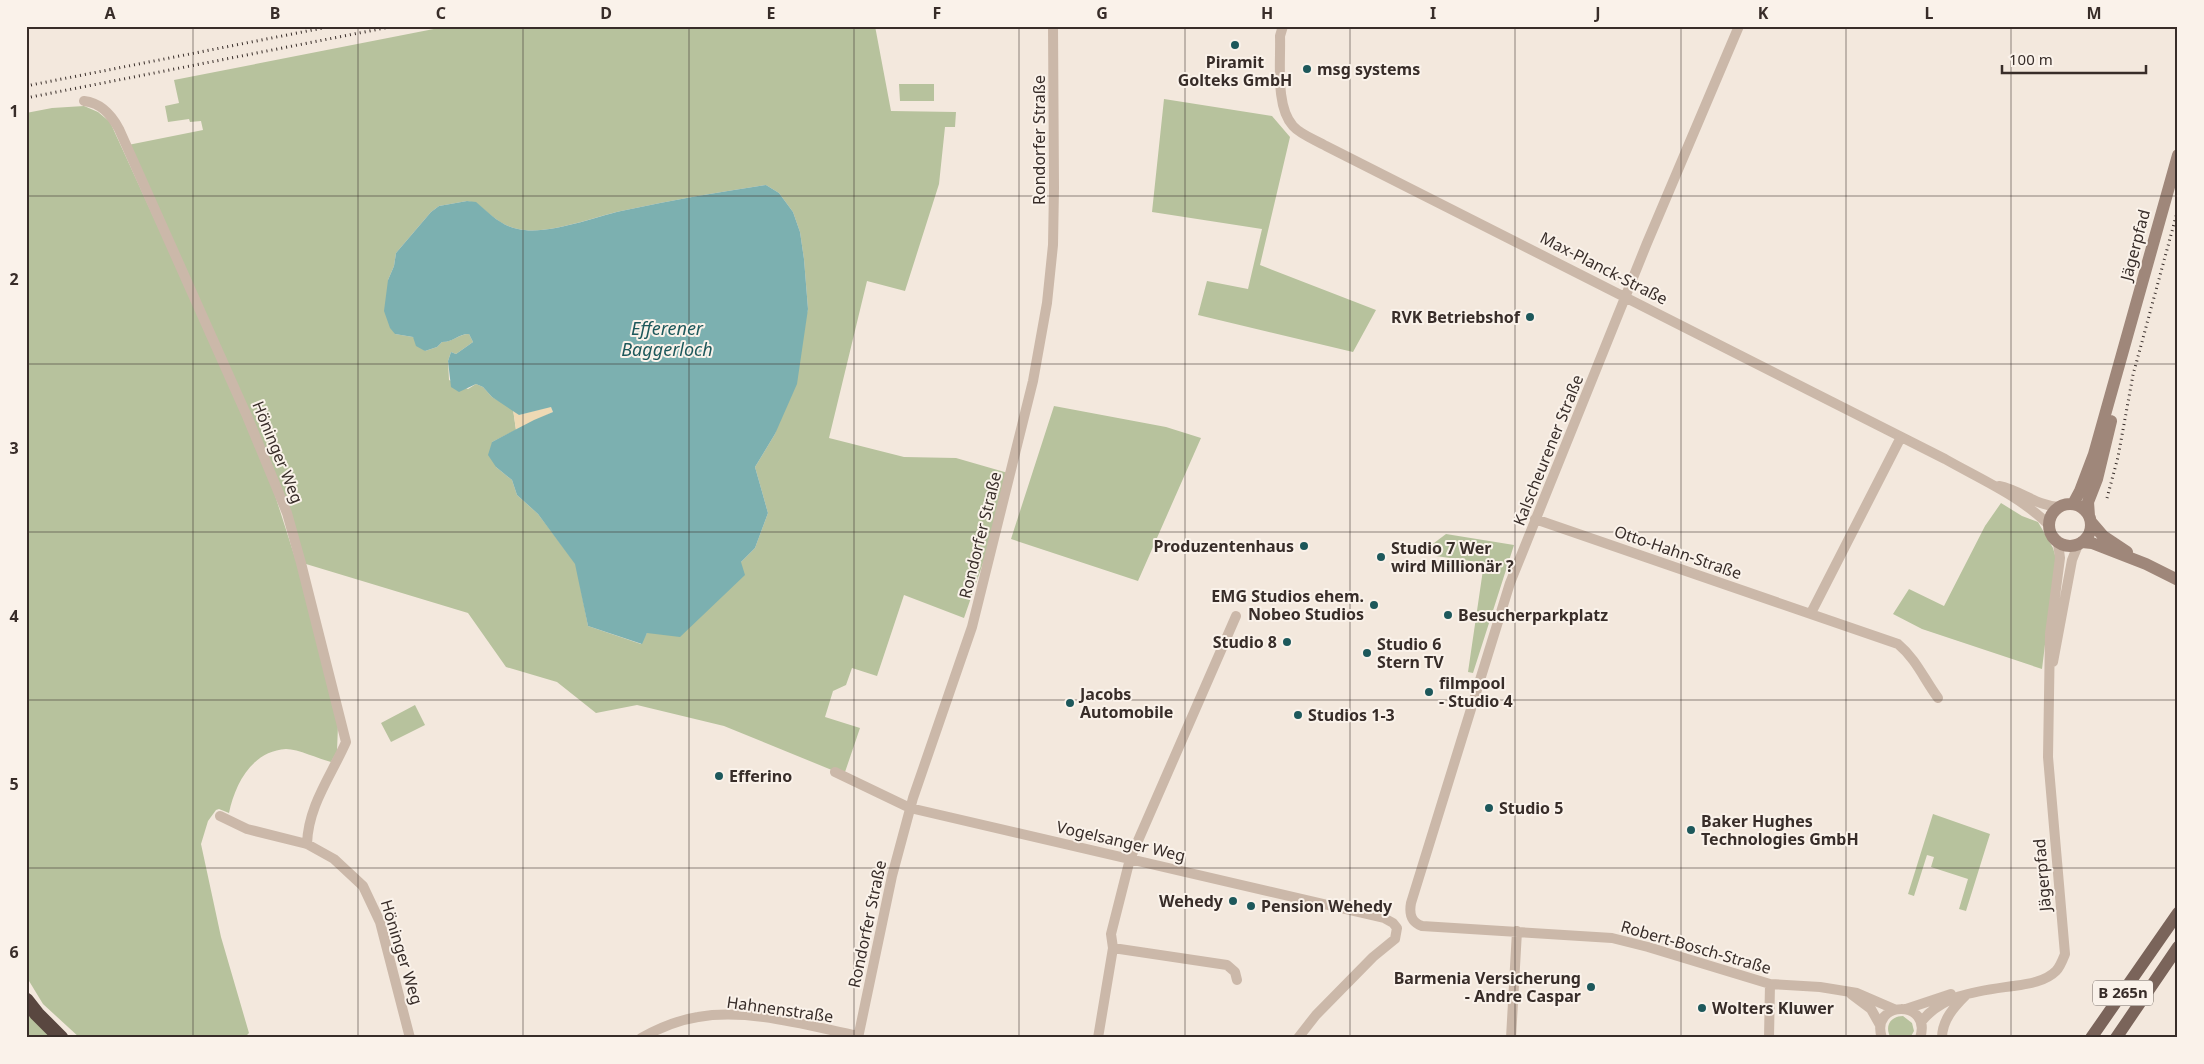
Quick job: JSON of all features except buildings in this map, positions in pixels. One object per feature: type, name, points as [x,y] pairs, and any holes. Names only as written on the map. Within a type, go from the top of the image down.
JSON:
[{"type":"highway","points":[[26,1000],[60,1038]]},
{"type":"main road","name":"Jägerpfad","points":[[2073,504],[2094,454],[2110,389],[2125,344],[2178,154]]},
{"type":"main road","name":"Jägerpfad","points":[[2090,519],[2088,502],[2097,479],[2104,451],[2125,344]]},
{"type":"main road","points":[[2090,519],[2088,537],[2080,543],[2071,546],[2058,542],[2053,538],[2048,525],[2050,518],[2059,506],[2073,504],[2085,510],[2103,536],[2146,564]]},
{"type":"main road","points":[[2080,543],[2092,543],[2146,564],[2178,580]]},
{"type":"main road","name":"B 265n","points":[[2091,1038],[2178,913]]},
{"type":"main road","name":"B 265n","points":[[2116,1038],[2178,947]]},
{"type":"street","name":"Rondorfer Straße","points":[[858,1037],[892,876],[910,808],[972,627],[1033,381],[1047,303],[1053,244],[1053,26]]},
{"type":"street","name":"Max-Planck-Straße","points":[[1282,26],[1280,36],[1281,98],[1284,112],[1294,128],[1992,484],[2037,514],[2048,525]]},
{"type":"street","name":"Kalscheurener Straße","points":[[1417,924],[1410,915],[1411,903],[1510,583],[1647,244],[1739,26]]},
{"type":"street","name":"Höninger Weg","points":[[84,101],[103,109],[119,129],[247,416],[289,522],[346,742],[313,808],[307,834],[307,844]]},
{"type":"street","points":[[1811,613],[1901,437]]},
{"type":"street","name":"Max-Planck-Straße","points":[[1992,484],[2012,489],[2042,504],[2059,506]]},
{"type":"street","name":"Otto-Hahn-Straße","points":[[1535,519],[1898,644],[1909,653],[1938,698]]},
{"type":"street","points":[[2049,680],[2050,634],[2060,558],[2058,542]]},
{"type":"street","points":[[2049,680],[2059,639],[2072,560],[2080,543]]},
{"type":"street","points":[[1098,1038],[1113,948],[1112,934],[1130,859],[1236,616]]},
{"type":"street","name":"Jägerpfad","points":[[1967,994],[2032,984],[2057,970],[2065,954],[2048,757],[2049,680]]},
{"type":"street","name":"Vogelsanger Weg","points":[[835,772],[910,808],[1384,918],[1393,922],[1397,928],[1397,934],[1390,944],[1373,957],[1316,1015],[1298,1038]]},
{"type":"street","name":"Höninger Weg","points":[[220,816],[246,829],[307,844],[348,871],[363,886],[372,902],[385,940],[410,1038]]},
{"type":"street","name":"Robert-Bosch-Straße","points":[[1417,924],[1625,941],[1770,984],[1820,987],[1848,992],[1871,997],[1894,1009]]},
{"type":"street","points":[[1511,1038],[1517,931]]},
{"type":"street","points":[[1113,948],[1227,965],[1235,972],[1237,980]]},
{"type":"street","points":[[1770,984],[1770,1038]]},
{"type":"street","name":"Robert-Bosch-Straße","points":[[1848,992],[1871,1009],[1880,1025]]},
{"type":"street","points":[[1882,1038],[1880,1025],[1885,1015],[1894,1009],[1915,1007],[1941,996],[1955,993],[1967,994]]},
{"type":"street","points":[[1921,1022],[1930,1010],[1953,998],[1967,994]]},
{"type":"street","points":[[1942,1038],[1946,1020],[1967,994]]},
{"type":"street","points":[[1906,1009],[1918,1016],[1921,1022],[1921,1038]]},
{"type":"street","name":"Hahnenstraße","points":[[641,1038],[677,1022],[699,1016],[723,1015],[749,1016],[858,1037]]},
{"type":"green space","points":[[449,26],[875,26],[891,111],[956,112],[955,127],[945,127],[939,184],[905,291],[867,281],[829,438],[904,457],[956,458],[1008,473],[990,543],[964,618],[904,595],[877,676],[852,668],[846,685],[833,691],[825,717],[860,728],[844,775],[724,726],[637,705],[596,713],[557,682],[506,667],[468,613],[306,564],[128,145],[203,130],[201,121],[190,122],[189,119],[168,122],[165,106],[179,103],[174,80]],"holes":[[[766,185],[779,193],[793,212],[800,232],[808,309],[775,434],[755,467],[768,513],[755,548],[741,562],[647,633],[641,644],[588,626],[576,564],[538,514],[517,495],[512,480],[496,467],[492,442],[516,430],[513,409],[492,397],[483,387],[476,384],[468,389],[449,380],[448,361],[451,352],[456,354],[473,342],[469,334],[442,342],[437,347],[425,351],[413,337],[395,334],[388,280],[394,266],[396,253],[431,212],[439,206],[467,201],[476,203],[506,225],[518,229],[543,230],[643,206]]]},
{"type":"green space","points":[[899,84],[934,84],[934,101],[900,101]]},
{"type":"green space","points":[[1164,99],[1272,116],[1290,137],[1260,265],[1376,310],[1353,352],[1198,315],[1207,281],[1248,289],[1262,229],[1152,212]]},
{"type":"green space","points":[[84,106],[98,112],[110,122],[219,360],[273,489],[298,567],[338,725],[337,751],[331,762],[302,752],[286,749],[274,751],[255,762],[241,781],[229,813],[219,809],[216,810],[208,821],[201,844],[221,937],[249,1033],[244,1038],[80,1038],[43,1004],[26,976],[26,113],[52,108]]},
{"type":"green space","points":[[1054,406],[1166,427],[1201,438],[1138,581],[1011,539]]},
{"type":"green space","points":[[2001,503],[2022,516],[2038,522],[2053,548],[2057,562],[2042,669],[1922,629],[1893,614],[1909,589],[1944,606],[1985,526]]},
{"type":"green space","points":[[1446,534],[1514,545],[1473,673],[1468,672],[1484,563],[1436,556],[1438,548],[1430,546]]},
{"type":"green space","points":[[415,705],[425,725],[391,742],[381,723]]},
{"type":"green space","points":[[1933,814],[1990,834],[1966,911],[1959,909],[1968,879],[1931,867],[1934,857],[1927,855],[1914,896],[1908,894]]},
{"type":"green space","points":[[26,1009],[53,1038],[26,1038]]},
{"type":"green space","points":[[1898,1016],[1903,1016],[1912,1023],[1914,1031],[1910,1038],[1891,1038],[1888,1026]]},
{"type":"sand","points":[[551,406],[553,412],[516,430],[513,409],[519,415]]},
{"type":"water","name":"Efferener Baggerloch","points":[[766,185],[779,193],[793,212],[800,232],[808,309],[797,384],[775,434],[755,467],[768,513],[755,548],[741,562],[745,575],[680,637],[647,633],[642,644],[588,626],[575,564],[538,514],[517,495],[512,480],[496,467],[488,455],[492,442],[553,412],[551,407],[519,415],[492,397],[483,387],[476,384],[459,392],[451,387],[448,361],[451,352],[456,354],[473,342],[469,334],[442,342],[437,347],[425,351],[416,346],[413,337],[395,334],[390,328],[384,311],[388,280],[394,266],[396,253],[431,212],[439,206],[467,201],[476,202],[506,225],[518,229],[543,230],[643,206]]},
{"type":"railway","points":[[26,86],[333,26]]},
{"type":"railway","points":[[26,98],[395,26]]},
{"type":"railway","points":[[2107,498],[2118,457],[2133,375],[2178,209]]},
{"type":"place","name":"Piramit Golteks GmbH","points":[[1235,45]]},
{"type":"place","name":"msg systems","points":[[1307,69]]},
{"type":"place","name":"RVK Betriebshof","points":[[1530,317]]},
{"type":"place","name":"Produzentenhaus","points":[[1304,546]]},
{"type":"place","name":"Studio 7 Wer wird Millionär ?","points":[[1381,557]]},
{"type":"place","name":"EMG Studios ehem. Nobeo Studios","points":[[1374,605]]},
{"type":"place","name":"Besucherparkplatz","points":[[1448,615]]},
{"type":"place","name":"Studio 8","points":[[1287,642]]},
{"type":"place","name":"Studio 6 Stern TV","points":[[1367,653]]},
{"type":"place","name":"filmpool - Studio 4","points":[[1429,692]]},
{"type":"place","name":"Jacobs Automobile","points":[[1070,703]]},
{"type":"place","name":"Studios 1-3","points":[[1298,715]]},
{"type":"place","name":"Efferino","points":[[719,776]]},
{"type":"place","name":"Studio 5","points":[[1489,808]]},
{"type":"place","name":"Baker Hughes Technologies GmbH","points":[[1691,830]]},
{"type":"place","name":"Wehedy","points":[[1233,901]]},
{"type":"place","name":"Pension Wehedy","points":[[1251,906]]},
{"type":"place","name":"Barmenia Versicherung - Andre Caspar","points":[[1591,987]]},
{"type":"place","name":"Wolters Kluwer","points":[[1702,1008]]}]
